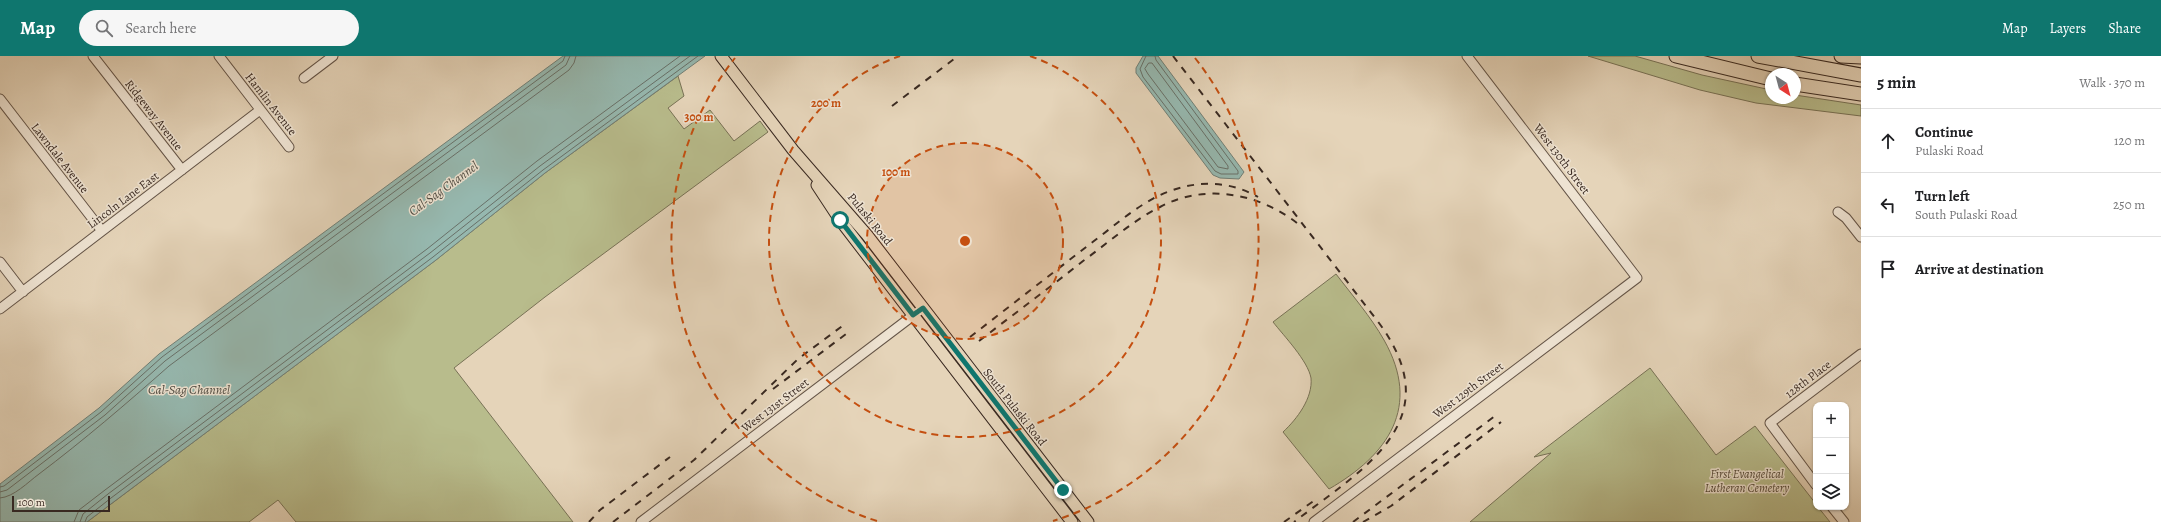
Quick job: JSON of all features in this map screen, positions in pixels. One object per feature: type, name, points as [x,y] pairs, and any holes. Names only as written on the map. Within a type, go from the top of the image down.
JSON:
[{"type":"highway","points":[[1676,56],[1765,78]]},
{"type":"highway","points":[[1758,56],[1861,75]]},
{"type":"highway","points":[[1841,56],[1861,57]]},
{"type":"highway","points":[[1801,85],[1861,94]]},
{"type":"main road","name":"Pulaski Road","points":[[724,60],[793,150],[840,220],[913,315]]},
{"type":"main road","name":"Pulaski Road","points":[[793,150],[854,219],[923,308]]},
{"type":"main road","name":"South Pulaski Road","points":[[923,308],[1088,522]]},
{"type":"main road","name":"South Pulaski Road","points":[[913,315],[1072,522]]},
{"type":"street","name":"Ridgeway Avenue","points":[[93,56],[182,170]]},
{"type":"street","name":"Hamlin Avenue","points":[[219,56],[290,148]]},
{"type":"street","points":[[304,78],[333,56]]},
{"type":"street","name":"West 130th Street","points":[[1468,56],[1637,278]]},
{"type":"street","name":"Lawndale Avenue","points":[[0,100],[102,231]]},
{"type":"street","name":"Lincoln Lane East","points":[[0,309],[260,110]]},
{"type":"street","points":[[1838,212],[1846,218],[1861,237]]},
{"type":"street","points":[[0,262],[23,292]]},
{"type":"street","name":"West 129th Street","points":[[1314,522],[1637,278]]},
{"type":"street","name":"West 131st Street","points":[[641,522],[923,308]]},
{"type":"street","name":"128th Place","points":[[1813,481],[1770,424],[1861,354]]},
{"type":"street","points":[[1834,510],[1844,522]]},
{"type":"green space","points":[[1588,56],[1635,56],[1702,75],[1765,89],[1765,104],[1801,104],[1801,96],[1861,105],[1861,116],[1756,103],[1700,90]]},
{"type":"green space","points":[[678,76],[684,96],[668,108],[684,129],[710,110],[734,141],[760,121],[768,132],[545,297],[454,368],[573,522],[296,522],[278,500],[249,522],[87,522],[436,260],[545,173]]},
{"type":"green space","points":[[1336,274],[1379,331],[1395,364],[1400,387],[1399,408],[1393,427],[1382,445],[1368,461],[1350,476],[1329,489],[1283,432],[1294,421],[1303,408],[1311,386],[1311,378],[1309,371],[1301,357],[1273,322]]},
{"type":"green space","name":"First Evangelical Lutheran Cemetery","points":[[1650,368],[1716,455],[1755,426],[1813,500],[1813,510],[1820,510],[1830,522],[1470,522],[1551,453],[1534,457]]},
{"type":"water","name":"Cal-Sag Channel","points":[[563,56],[705,56],[545,173],[436,260],[87,522],[0,522],[0,484],[99,408],[159,354]]},
{"type":"water","points":[[1143,56],[1158,56],[1244,172],[1239,179],[1220,178],[1213,175],[1136,73],[1136,68]]},
{"type":"railway","points":[[892,106],[958,56]]},
{"type":"railway","points":[[1173,56],[1379,323],[1399,358],[1406,388],[1402,415],[1389,439],[1370,462],[1347,482],[1294,522]]},
{"type":"railway","points":[[970,337],[1140,206],[1162,194],[1184,187],[1217,184],[1238,188],[1258,197]]},
{"type":"railway","points":[[979,341],[1130,225],[1160,207],[1177,200],[1195,195],[1213,194],[1248,198],[1265,204],[1297,223]]},
{"type":"railway","points":[[613,522],[694,460],[798,359],[845,324]]},
{"type":"railway","points":[[773,389],[850,331]]},
{"type":"railway","points":[[1353,522],[1495,416]]},
{"type":"railway","points":[[1363,522],[1391,506],[1501,422]]},
{"type":"railway","points":[[589,522],[600,510],[670,457]]},
{"type":"railway","points":[[1284,522],[1315,500]]},
{"type":"route","points":[[840,220],[913,315],[923,308],[1063,490]]}]
